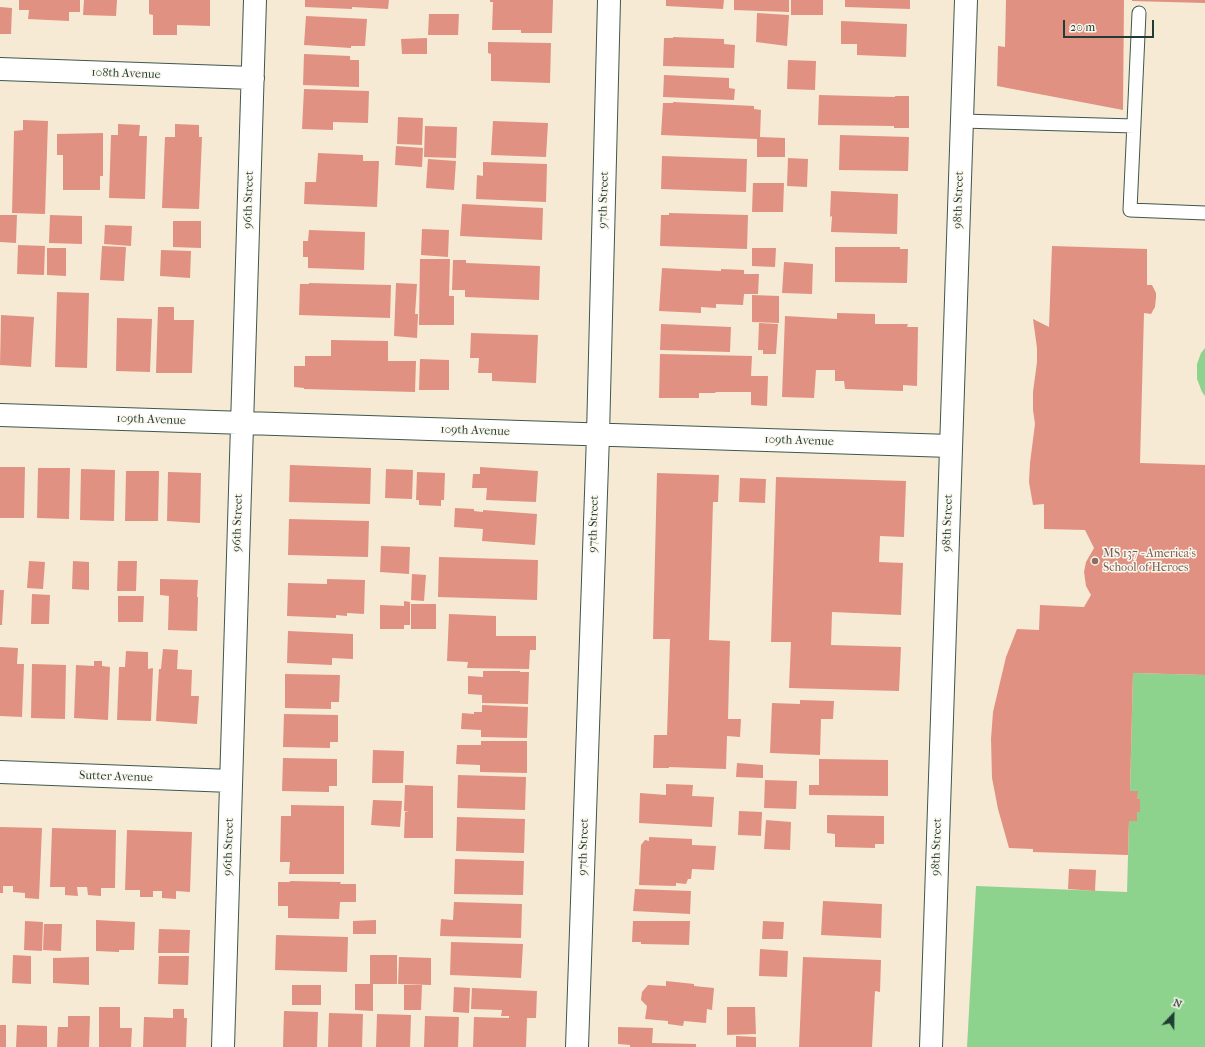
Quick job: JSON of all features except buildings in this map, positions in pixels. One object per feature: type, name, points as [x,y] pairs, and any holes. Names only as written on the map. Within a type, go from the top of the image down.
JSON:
[{"type":"street","name":"96th Street","points":[[223,1047],[255,0]]},
{"type":"street","name":"97th Street","points":[[578,1047],[598,435],[609,0]]},
{"type":"street","name":"98th Street","points":[[931,1047],[966,0]]},
{"type":"street","name":"108th Avenue","points":[[0,68],[253,78]]},
{"type":"street","name":"109th Avenue","points":[[0,415],[950,446]]},
{"type":"street","name":"Sutter Avenue","points":[[0,772],[231,781]]},
{"type":"lane","points":[[1139,13],[1130,210],[1205,213]]},
{"type":"lane","points":[[962,121],[1134,126]]},
{"type":"green space","points":[[1205,348],[1205,396],[1197,379],[1197,364],[1201,353]]},
{"type":"green space","points":[[1133,673],[1205,675],[1205,1047],[967,1047],[976,886],[1127,892],[1129,821],[1137,812],[1140,812],[1140,799],[1137,798],[1137,791],[1130,791]]},
{"type":"place","name":"MS 137 - America's School of Heroes","points":[[1095,561]]}]
